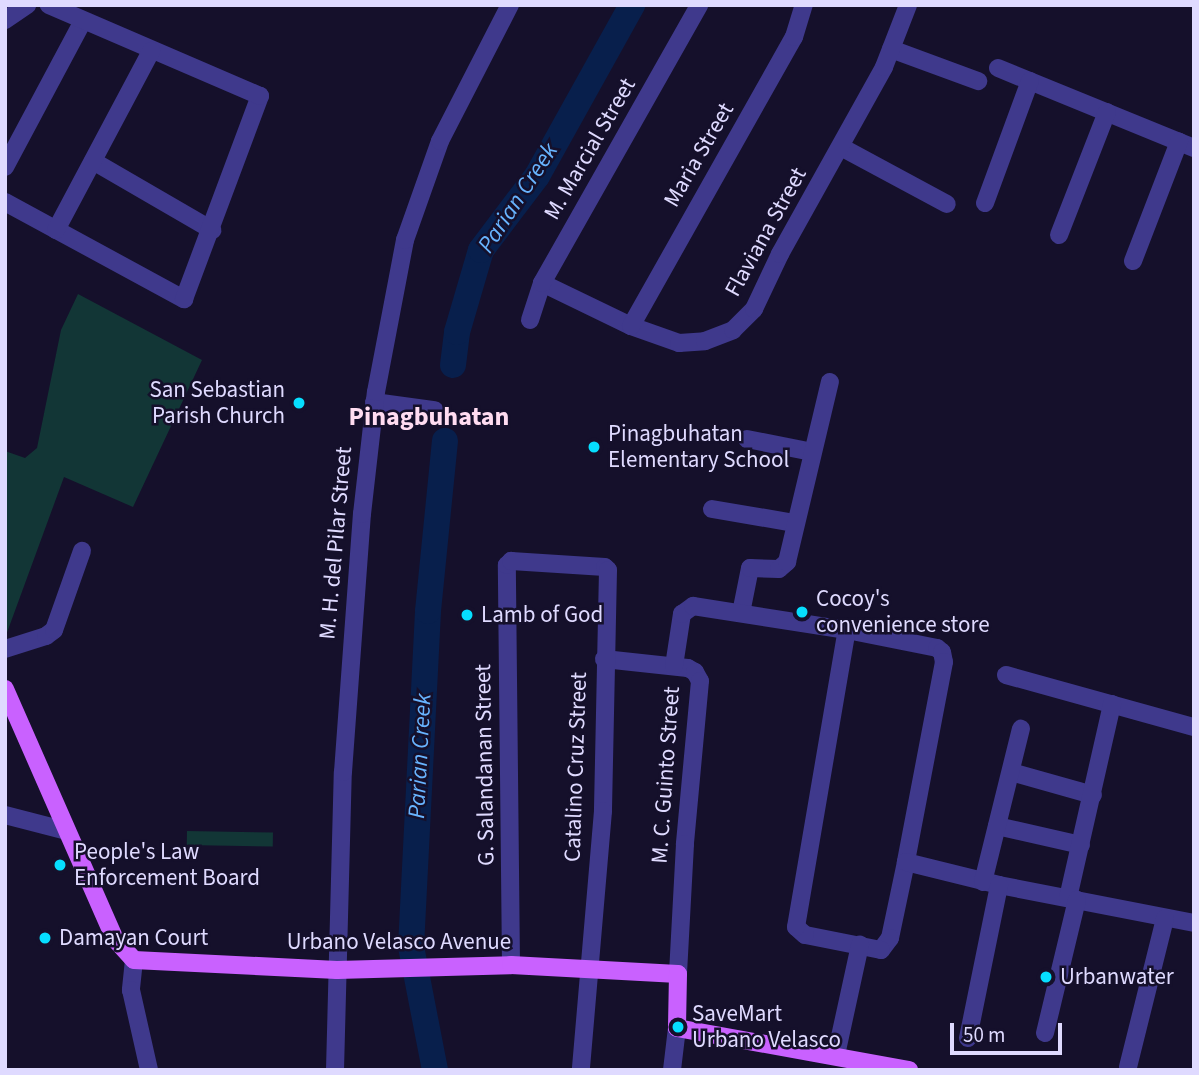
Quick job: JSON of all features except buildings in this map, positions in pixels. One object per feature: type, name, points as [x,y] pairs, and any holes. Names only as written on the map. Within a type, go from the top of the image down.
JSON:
[{"type":"main road","points":[[5,689],[115,939],[134,960]]},
{"type":"main road","name":"Urbano Velasco Avenue","points":[[134,960],[337,970],[511,965],[678,974]]},
{"type":"main road","points":[[678,974],[677,1028],[909,1070]]},
{"type":"street","points":[[5,20],[27,5]]},
{"type":"street","points":[[5,202],[184,299],[260,96],[49,5]]},
{"type":"street","name":"M. H. del Pilar Street","points":[[335,1070],[346,712],[374,402],[405,240],[440,141],[510,5]]},
{"type":"street","name":"M. Marcial Street","points":[[530,320],[542,283],[699,5]]},
{"type":"street","name":"Maria Street","points":[[631,326],[794,37],[804,5]]},
{"type":"street","name":"Flaviana Street","points":[[542,283],[631,326],[679,343],[719,337],[745,320],[754,309],[780,254],[841,147],[891,49],[908,5]]},
{"type":"street","points":[[5,167],[83,21]]},
{"type":"street","points":[[891,49],[978,82]]},
{"type":"street","points":[[56,230],[152,51]]},
{"type":"street","points":[[998,68],[1186,145],[1133,261]]},
{"type":"street","points":[[985,203],[1030,81]]},
{"type":"street","points":[[1059,235],[1107,112]]},
{"type":"street","points":[[841,147],[947,204]]},
{"type":"street","points":[[93,161],[212,230]]},
{"type":"street","points":[[741,613],[747,571],[751,567],[784,567],[830,382]]},
{"type":"street","points":[[374,402],[434,410]]},
{"type":"street","points":[[747,439],[812,452]]},
{"type":"street","points":[[712,509],[795,523]]},
{"type":"street","points":[[5,649],[46,636],[54,629],[62,614],[82,551]]},
{"type":"street","name":"Catalino Cruz Street","points":[[507,565],[511,561],[607,568],[603,811],[581,1070]]},
{"type":"street","name":"G. Salandanan Street","points":[[507,565],[511,965]]},
{"type":"street","points":[[674,666],[678,627],[685,611],[697,606],[847,630],[937,648],[942,652],[944,662],[906,862],[890,938],[881,950],[799,932],[796,927],[847,630]]},
{"type":"street","name":"M. C. Guinto Street","points":[[604,659],[674,666],[695,672],[699,681],[685,844],[678,974]]},
{"type":"street","points":[[1006,675],[1194,727]]},
{"type":"street","points":[[1045,1033],[1081,845],[1112,704]]},
{"type":"street","points":[[968,1038],[997,826],[1021,729]]},
{"type":"street","points":[[1011,772],[1093,795]]},
{"type":"street","points":[[5,815],[67,831]]},
{"type":"street","points":[[997,826],[1081,845]]},
{"type":"street","points":[[906,862],[991,884],[1194,923]]},
{"type":"street","points":[[1128,1068],[1165,919]]},
{"type":"street","points":[[836,1055],[860,945]]},
{"type":"street","points":[[134,960],[131,990],[149,1070]]},
{"type":"street","points":[[671,1070],[677,1028]]},
{"type":"green space","points":[[78,294],[202,360],[133,507],[64,477],[5,638],[5,451],[25,458],[37,448],[61,330]]},
{"type":"green space","points":[[187,831],[273,833],[273,846],[187,845]]},
{"type":"waterway","name":"Parian Creek","points":[[453,365],[457,332],[481,250],[537,176],[632,5]]},
{"type":"waterway","name":"Parian Creek","points":[[435,1070],[411,947],[428,611],[445,441]]},
{"type":"place","name":"San Sebastian Parish Church","points":[[299,403]]},
{"type":"place","name":"Pinagbuhatan Elementary School","points":[[594,447]]},
{"type":"place","name":"Cocoy's convenience store","points":[[802,612]]},
{"type":"place","name":"Lamb of God","points":[[467,615]]},
{"type":"place","name":"People's Law Enforcement Board","points":[[60,865]]},
{"type":"place","name":"Damayan Court","points":[[45,938]]},
{"type":"place","name":"Urbanwater","points":[[1046,977]]},
{"type":"place","name":"SaveMart Urbano Velasco","points":[[678,1027]]},
{"type":"district","name":"Pinagbuhatan","points":[[429,417]]}]
